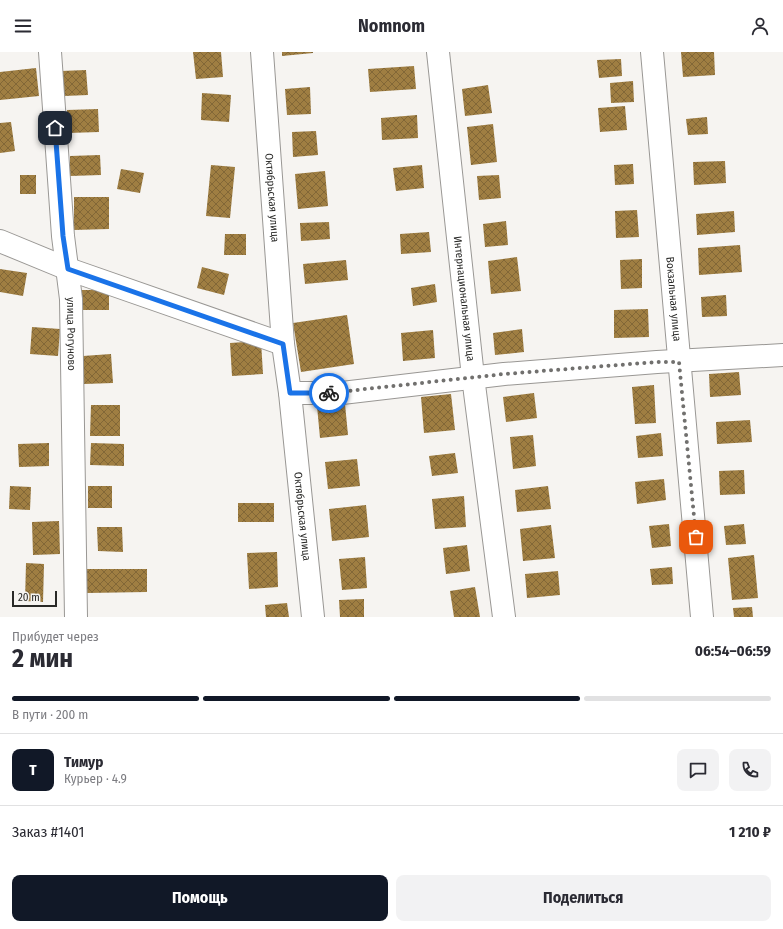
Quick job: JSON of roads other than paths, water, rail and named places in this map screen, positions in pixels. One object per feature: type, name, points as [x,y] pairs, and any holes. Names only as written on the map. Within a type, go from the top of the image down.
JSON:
[{"type":"street","name":"улица Рогуново","points":[[50,52],[63,236],[68,269],[71,315],[76,617]]},
{"type":"street","name":"Октябрьская улица","points":[[262,52],[283,344],[290,393],[313,617]]},
{"type":"street","name":"Интернациональная улица","points":[[438,52],[473,377],[504,617]]},
{"type":"street","name":"Вокзальная улица","points":[[652,52],[702,617]]},
{"type":"street","points":[[0,241],[68,269],[283,344]]},
{"type":"street","points":[[290,393],[342,393],[473,377],[657,362],[679,362],[783,355]]}]
